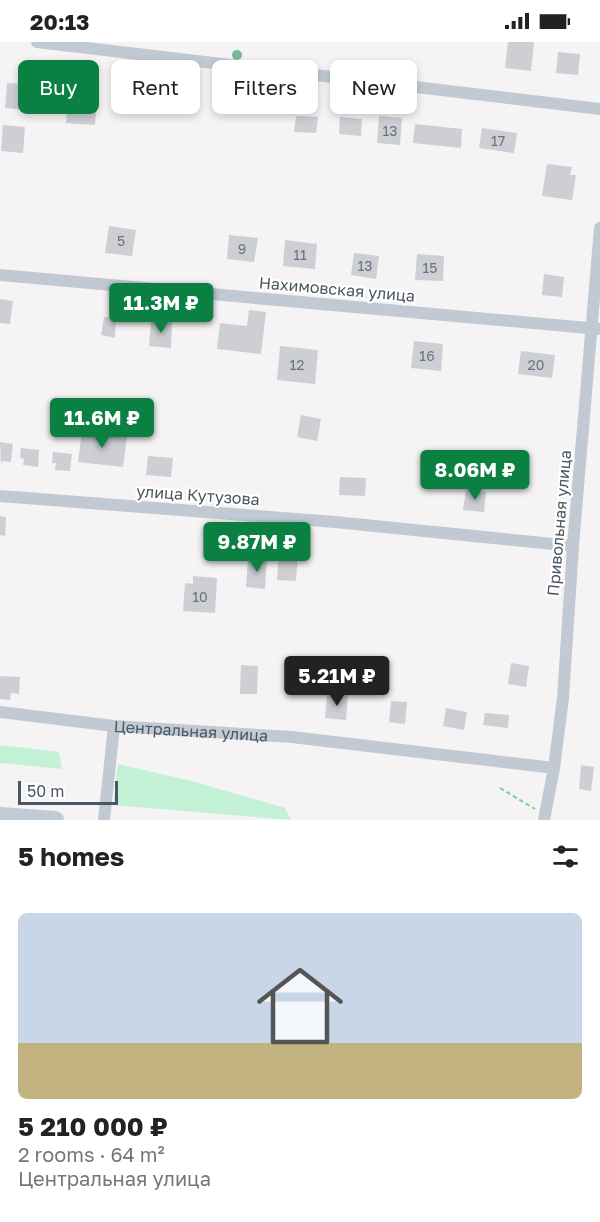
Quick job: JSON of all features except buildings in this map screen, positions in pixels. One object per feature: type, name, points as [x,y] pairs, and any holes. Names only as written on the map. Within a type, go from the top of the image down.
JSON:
[{"type":"main road","points":[[0,816],[55,820]]},
{"type":"street","points":[[37,42],[600,109]]},
{"type":"street","name":"Привольная улица","points":[[544,817],[554,768],[563,698],[573,546],[596,329],[600,228]]},
{"type":"street","name":"Нахимовская улица","points":[[0,274],[596,329]]},
{"type":"street","name":"улица Кутузова","points":[[0,496],[335,522],[573,546]]},
{"type":"street","name":"Центральная улица","points":[[0,712],[114,726],[292,737],[554,768]]},
{"type":"street","points":[[104,820],[114,726]]},
{"type":"path","points":[[500,788],[544,817]]},
{"type":"green space","points":[[0,745],[59,752],[62,769],[0,763]]},
{"type":"green space","points":[[118,764],[191,781],[285,808],[291,820],[113,805]]}]
